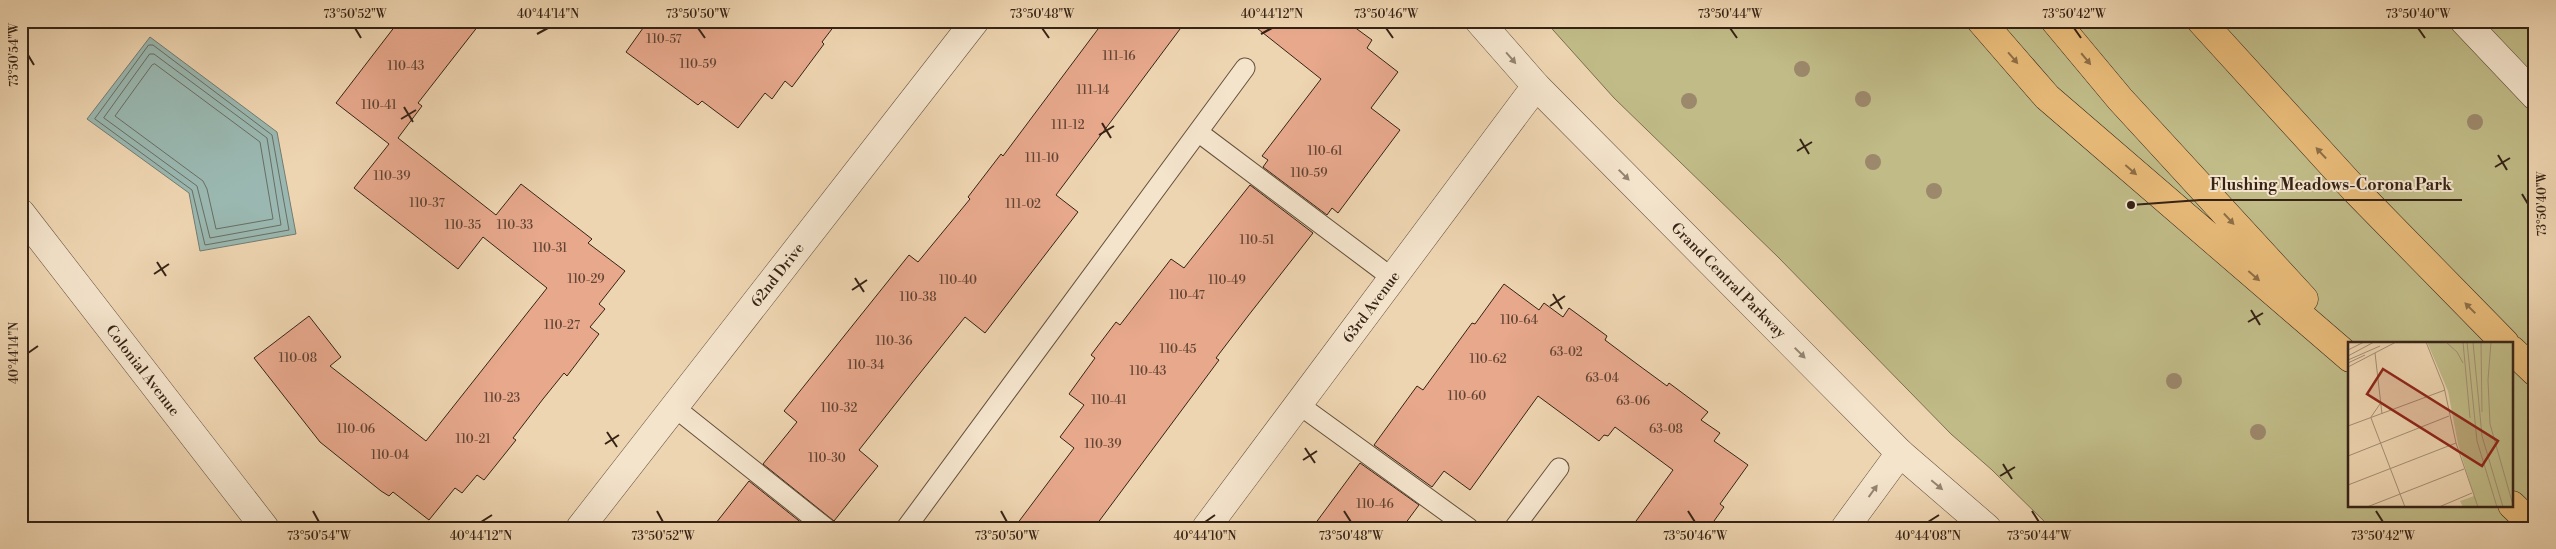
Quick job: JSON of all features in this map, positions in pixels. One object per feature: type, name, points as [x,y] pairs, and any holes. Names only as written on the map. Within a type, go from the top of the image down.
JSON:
[{"type":"highway","points":[[1981,21],[2047,97],[2348,356]]},
{"type":"highway","points":[[2055,21],[2120,99],[2221,211],[2348,344]]},
{"type":"highway","points":[[2201,22],[2355,190],[2504,342]]},
{"type":"highway","points":[[2514,352],[2535,372]]},
{"type":"highway","points":[[2513,506],[2535,527]]},
{"type":"street","name":"62nd Drive","points":[[580,528],[975,21]]},
{"type":"street","name":"Grand Central Parkway","points":[[1480,21],[1536,86],[1900,453],[1987,528]]},
{"type":"street","points":[[2464,21],[2535,96]]},
{"type":"street","name":"63rd Avenue","points":[[1206,528],[1391,277],[1536,86]]},
{"type":"street","name":"Colonial Avenue","points":[[21,213],[265,528]]},
{"type":"street","points":[[1845,528],[1900,453]]},
{"type":"lane","points":[[906,528],[1245,68]]},
{"type":"lane","points":[[1198,132],[1391,277]]},
{"type":"lane","points":[[1298,404],[1469,528]]},
{"type":"lane","points":[[674,407],[826,528]]},
{"type":"lane","points":[[1514,528],[1559,468]]},
{"type":"shaded area","points":[[1545,21],[2535,21],[2535,528],[2051,528],[1992,470],[1951,434],[1778,257],[1614,98]]},
{"type":"water","points":[[150,37],[277,132],[296,234],[200,251],[189,193],[87,119]]},
{"type":"building","points":[[399,21],[482,21],[418,103],[422,106],[398,138],[496,215],[521,184],[592,239],[588,243],[625,271],[599,304],[605,309],[590,327],[599,334],[567,376],[564,373],[543,399],[513,438],[516,440],[484,480],[477,475],[462,493],[455,488],[429,520],[393,492],[389,496],[381,491],[320,442],[254,358],[309,316],[341,357],[330,366],[426,441],[547,288],[483,237],[458,269],[354,188],[389,144],[336,103]]},
{"type":"building","points":[[648,21],[838,21],[822,42],[824,44],[792,87],[785,81],[772,99],[765,93],[738,128],[702,101],[698,105],[626,52]]},
{"type":"building","points":[[1104,21],[1186,21],[1056,195],[1078,212],[985,333],[965,317],[859,450],[878,466],[834,521],[763,464],[797,422],[784,411],[909,255],[918,262],[970,199],[968,197],[1001,154],[1003,156]]},
{"type":"building","points":[[1248,21],[1346,21],[1372,40],[1367,48],[1398,72],[1371,108],[1400,130],[1338,213],[1332,208],[1327,215],[1263,167],[1268,160],[1262,156],[1321,79]]},
{"type":"building","points":[[1250,185],[1313,233],[1216,358],[1219,360],[1094,528],[1014,528],[1074,448],[1060,437],[1084,405],[1069,394],[1095,358],[1091,355],[1116,322],[1120,325],[1171,259],[1184,268]]},
{"type":"building","points":[[1504,284],[1539,310],[1544,303],[1563,317],[1569,308],[1607,336],[1605,340],[1637,364],[1667,386],[1669,383],[1708,412],[1701,420],[1720,433],[1714,441],[1748,465],[1720,504],[1724,507],[1709,528],[1631,528],[1673,470],[1615,427],[1608,436],[1604,435],[1599,441],[1538,396],[1470,490],[1444,471],[1432,487],[1374,445],[1417,386],[1423,390],[1472,323],[1475,324]]},
{"type":"building","points":[[1360,463],[1419,505],[1402,528],[1312,528]]},
{"type":"building","points":[[749,481],[808,528],[712,528]]},
{"type":"place","name":"Flushing Meadows-Corona Park","points":[[2131,205]]}]
